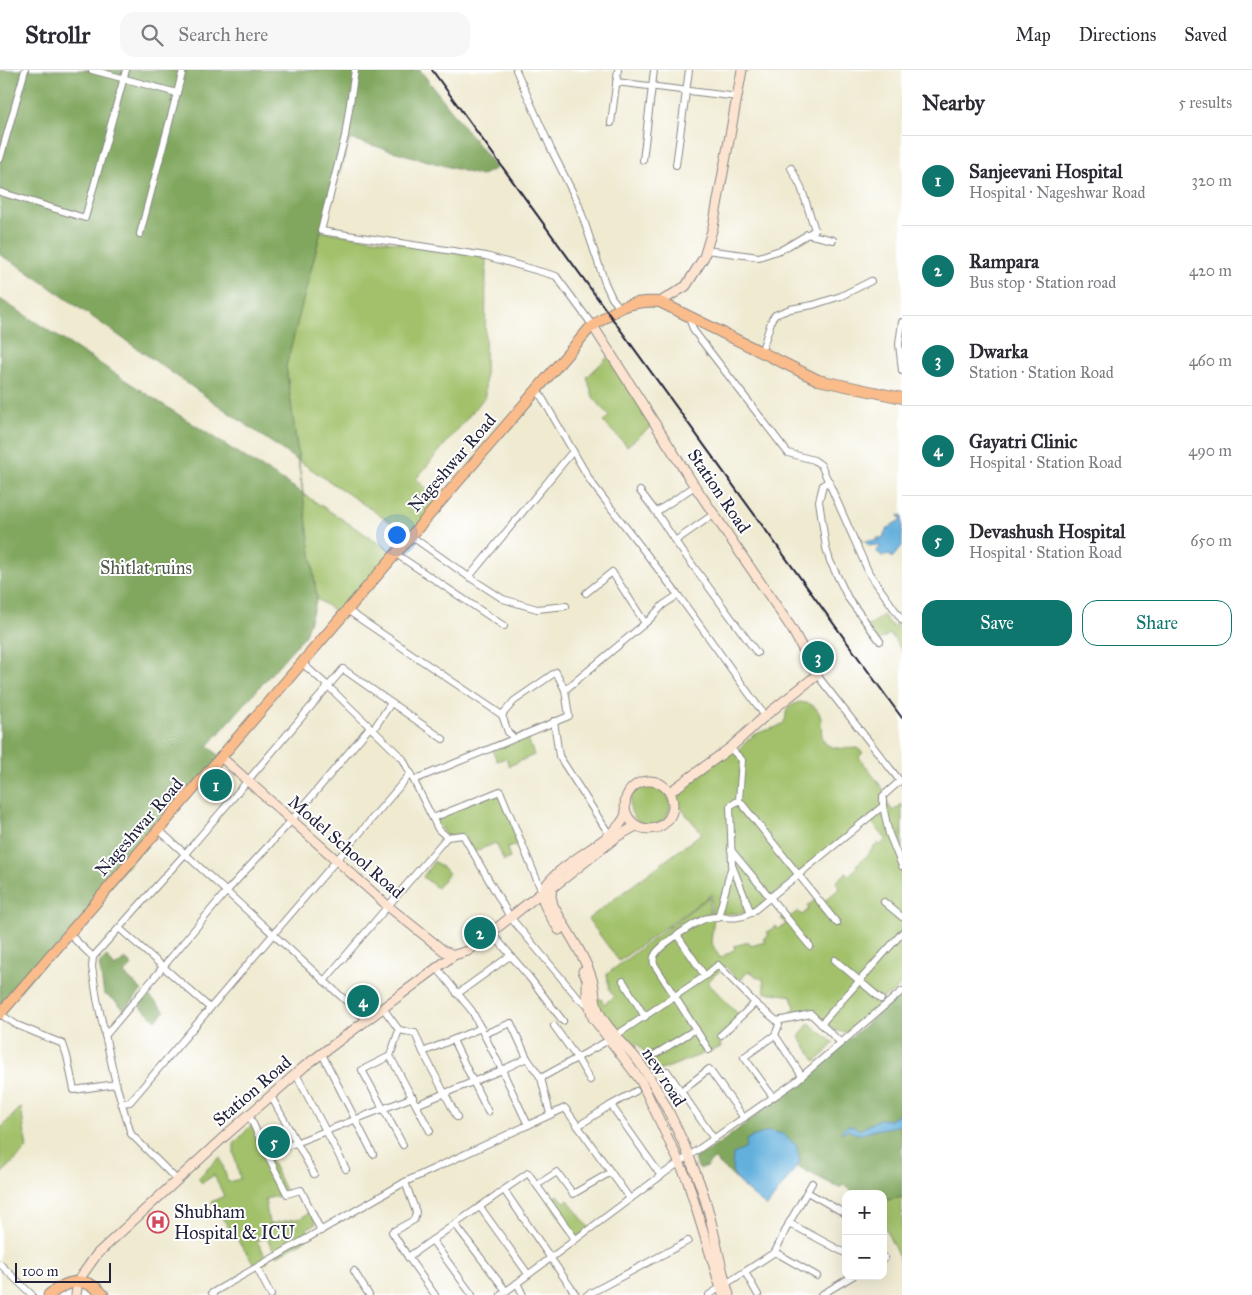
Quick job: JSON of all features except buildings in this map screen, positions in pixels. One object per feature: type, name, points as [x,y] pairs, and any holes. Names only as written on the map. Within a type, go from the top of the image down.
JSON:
[{"type":"highway","points":[[49,1295],[58,1287],[78,1281],[90,1284],[103,1295]]},
{"type":"main road","name":"Nageshwar Road","points":[[0,1014],[537,389],[594,326],[612,311],[642,301],[660,302],[818,380],[902,398]]},
{"type":"street","points":[[0,159],[25,70]]},
{"type":"street","points":[[92,70],[177,93]]},
{"type":"street","points":[[0,192],[86,218],[126,70]]},
{"type":"street","points":[[140,234],[183,70]]},
{"type":"street","points":[[355,70],[345,136],[321,231],[486,256],[556,276],[594,326]]},
{"type":"street","points":[[516,70],[551,150],[578,203],[605,283],[612,298],[620,308]]},
{"type":"street","points":[[611,123],[618,70]]},
{"type":"street","points":[[643,160],[654,70]]},
{"type":"street","points":[[676,165],[689,70]]},
{"type":"street","points":[[660,302],[686,286],[704,257],[714,227],[742,70]]},
{"type":"street","points":[[616,82],[738,97]]},
{"type":"street","points":[[706,250],[759,257],[783,249],[815,230],[801,187],[791,168]]},
{"type":"street","points":[[807,234],[833,240]]},
{"type":"street","points":[[761,352],[775,315],[790,309],[813,305],[841,296],[871,281]]},
{"type":"street","points":[[688,316],[694,332],[788,453],[814,460],[821,465],[869,573],[902,620]]},
{"type":"street","points":[[902,322],[899,344],[902,372]]},
{"type":"street","name":"Station Road","points":[[594,326],[695,486],[792,629],[814,677]]},
{"type":"street","points":[[537,389],[591,482],[678,594],[764,716]]},
{"type":"street","points":[[469,577],[573,451]]},
{"type":"street","points":[[829,480],[820,490],[819,501],[826,548],[830,561],[848,598],[880,640]]},
{"type":"street","points":[[656,512],[695,486]]},
{"type":"street","points":[[640,491],[757,653]]},
{"type":"street","points":[[675,541],[714,514]]},
{"type":"street","points":[[411,536],[504,599],[537,609],[566,606]]},
{"type":"street","points":[[396,554],[504,626]]},
{"type":"street","points":[[586,593],[612,572],[645,624]]},
{"type":"street","points":[[565,690],[678,594]]},
{"type":"street","points":[[347,610],[502,715],[508,732],[514,738]]},
{"type":"street","points":[[302,663],[403,759],[438,828],[447,837]]},
{"type":"street","points":[[177,1180],[131,1134],[116,1084],[105,1036],[94,983],[93,957],[185,854],[343,670],[443,739]]},
{"type":"street","points":[[414,780],[569,716],[565,690],[556,672],[514,701],[502,715]]},
{"type":"street","points":[[670,792],[730,748],[764,716],[814,677],[900,781],[882,796],[882,806],[889,834],[902,866]]},
{"type":"street","points":[[105,1036],[226,892],[291,820],[391,703]]},
{"type":"street","points":[[554,721],[559,756],[609,834]]},
{"type":"street","points":[[730,748],[742,760],[739,800],[837,922]]},
{"type":"street","name":"Model School Road","points":[[221,757],[388,907],[444,951],[454,955]]},
{"type":"street","points":[[121,1102],[130,1102],[410,773]]},
{"type":"street","points":[[542,892],[550,880],[560,871],[623,821],[626,814],[626,798],[629,791],[635,785],[650,781],[658,782],[670,792],[673,799],[672,815],[660,827],[644,829],[636,826],[626,814]]},
{"type":"street","points":[[433,818],[500,791],[542,892]]},
{"type":"street","points":[[739,800],[730,806],[732,865],[751,913]]},
{"type":"street","points":[[709,1050],[654,964],[653,959],[656,952],[676,935],[706,918],[736,918],[751,913],[882,806]]},
{"type":"street","points":[[562,1021],[491,932],[542,892],[552,888],[618,836],[636,826]]},
{"type":"street","points":[[158,830],[367,1020]]},
{"type":"street","points":[[324,981],[447,837],[463,835],[510,917],[574,994],[593,1006]]},
{"type":"street","points":[[731,850],[810,946]]},
{"type":"street","points":[[718,918],[732,865]]},
{"type":"street","name":"new road","points":[[552,888],[553,905],[593,980],[593,1018],[640,1063],[677,1130],[702,1191],[723,1290]]},
{"type":"street","points":[[542,892],[550,894],[553,905]]},
{"type":"street","name":"new road","points":[[542,892],[542,899],[546,907],[587,979],[593,1006]]},
{"type":"street","points":[[884,902],[902,917]]},
{"type":"street","points":[[119,928],[210,1008]]},
{"type":"street","name":"Station Road","points":[[76,1295],[78,1281],[97,1254],[249,1115],[322,1054],[454,955],[468,951],[491,932]]},
{"type":"street","points":[[821,1024],[902,933]]},
{"type":"street","points":[[69,934],[93,957]]},
{"type":"street","points":[[676,935],[705,976]]},
{"type":"street","points":[[457,994],[507,958],[512,957]]},
{"type":"street","points":[[835,960],[881,999]]},
{"type":"street","points":[[542,1078],[645,1017],[676,997],[718,965],[779,1025],[775,1035],[744,1057],[773,1097]]},
{"type":"street","points":[[437,968],[472,1011],[528,1125]]},
{"type":"street","points":[[622,982],[645,1017]]},
{"type":"street","points":[[455,1224],[503,1293],[688,1156],[802,1076],[902,991]]},
{"type":"street","points":[[721,1035],[755,1003]]},
{"type":"street","points":[[383,1008],[399,1030],[415,1034],[456,1117]]},
{"type":"street","points":[[0,1014],[17,1025],[63,1044],[74,1090],[116,1084]]},
{"type":"street","points":[[777,1021],[811,1014],[841,1043]]},
{"type":"street","points":[[423,1052],[452,1040],[511,1023],[527,1058],[542,1078],[550,1114]]},
{"type":"street","points":[[554,1026],[590,1080]]},
{"type":"street","points":[[651,1057],[696,1029]]},
{"type":"street","points":[[399,1030],[390,1056],[362,1070],[403,1145]]},
{"type":"street","points":[[775,1035],[802,1076]]},
{"type":"street","name":"new road","points":[[612,1038],[641,1081],[680,1162],[693,1195],[723,1290],[728,1295]]},
{"type":"street","points":[[452,1040],[488,1112]]},
{"type":"street","points":[[322,1054],[373,1154]]},
{"type":"street","points":[[390,1056],[430,1131]]},
{"type":"street","points":[[416,1105],[527,1058]]},
{"type":"street","points":[[681,1091],[709,1069],[744,1118]]},
{"type":"street","points":[[667,1071],[714,1138]]},
{"type":"street","points":[[296,1074],[346,1169]]},
{"type":"street","points":[[578,1126],[636,1091]]},
{"type":"street","points":[[271,1096],[314,1174]]},
{"type":"street","points":[[267,1154],[413,1097]]},
{"type":"street","points":[[611,1105],[661,1176]]},
{"type":"street","points":[[213,1295],[212,1293],[405,1182],[565,1108],[630,1199]]},
{"type":"street","points":[[249,1115],[287,1194],[301,1190],[321,1231]]},
{"type":"street","points":[[537,1185],[557,1172],[574,1194],[611,1172]]},
{"type":"street","points":[[408,1257],[528,1173],[575,1239]]},
{"type":"street","points":[[405,1182],[416,1212],[414,1220],[392,1232],[436,1295]]},
{"type":"street","points":[[708,1295],[723,1290],[775,1252],[812,1183]]},
{"type":"street","points":[[504,1190],[576,1295]]},
{"type":"street","points":[[807,1192],[842,1212]]},
{"type":"street","points":[[480,1207],[528,1274]]},
{"type":"street","points":[[789,1224],[842,1251]]},
{"type":"street","points":[[432,1240],[472,1295]]},
{"type":"street","points":[[587,1295],[688,1241]]},
{"type":"street","points":[[775,1252],[817,1276]]},
{"type":"street","points":[[0,1264],[32,1295]]},
{"type":"street","points":[[256,1268],[271,1295]]},
{"type":"street","points":[[354,1271],[369,1295]]},
{"type":"street","points":[[746,1272],[758,1295]]},
{"type":"street","points":[[821,1295],[846,1280]]},
{"type":"street","points":[[517,1283],[523,1295]]},
{"type":"green space","points":[[0,70],[420,70],[496,168],[481,176],[350,139],[321,231],[286,366],[302,489],[298,461],[18,265],[0,255]]},
{"type":"green space","points":[[321,231],[486,256],[485,397],[416,479],[441,501],[411,536],[299,461],[286,366]]},
{"type":"green space","name":"Shitlat ruins","points":[[0,299],[303,493],[317,599],[305,635],[208,746],[221,757],[0,1014]]},
{"type":"green space","points":[[611,354],[655,423],[627,446],[603,422],[609,416],[593,397],[587,377]]},
{"type":"green space","points":[[303,494],[396,554],[342,616],[317,599]]},
{"type":"green space","points":[[883,615],[893,627],[902,620],[902,651],[890,634],[873,644],[863,630]]},
{"type":"green space","points":[[800,702],[811,704],[818,712],[821,719],[824,741],[829,746],[857,748],[863,753],[859,757],[886,793],[884,799],[893,811],[902,804],[902,983],[893,993],[884,997],[879,1004],[847,1032],[833,1029],[813,1013],[795,1015],[791,1013],[795,1008],[792,996],[765,993],[763,979],[751,972],[746,973],[742,979],[737,979],[725,966],[707,982],[741,1017],[719,1036],[721,1047],[651,1074],[644,1066],[644,1060],[647,1056],[638,1044],[629,1050],[614,1031],[594,999],[601,999],[604,1004],[614,997],[609,989],[607,974],[710,896],[709,916],[714,917],[711,942],[720,958],[735,949],[734,946],[749,942],[751,946],[765,942],[763,939],[769,935],[767,932],[776,926],[779,929],[786,924],[781,918],[787,914],[790,917],[798,911],[802,915],[809,909],[807,906],[815,900],[822,903],[840,888],[836,882],[846,873],[849,875],[857,867],[856,865],[878,843],[881,845],[886,839],[868,818],[751,913],[711,914],[712,894],[619,961],[588,919],[702,833],[673,799],[670,792],[730,748],[736,754],[753,736],[782,724],[789,707]]},
{"type":"green space","points":[[526,733],[534,755],[509,766],[506,758],[497,761],[491,747]]},
{"type":"green space","points":[[650,785],[664,791],[670,805],[664,819],[650,825],[636,819],[630,805],[636,791]]},
{"type":"green space","points":[[500,791],[522,844],[507,848],[510,858],[504,861],[496,843],[473,852],[463,835],[447,837],[433,818]]},
{"type":"green space","points":[[434,861],[449,873],[437,888],[423,877]]},
{"type":"green space","points":[[106,956],[115,967],[125,959],[132,965],[124,974],[142,990],[125,1010],[104,994],[99,963]]},
{"type":"green space","points":[[902,993],[902,1197],[887,1200],[887,1190],[851,1190],[844,1185],[839,1188],[797,1166],[800,1162],[745,1149],[733,1173],[739,1182],[714,1159],[706,1167],[699,1169],[694,1158],[718,1144],[829,1056]]},
{"type":"green space","points":[[148,995],[165,1011],[156,1020],[140,1006]]},
{"type":"green space","points":[[809,1023],[834,1043],[816,1062],[799,1037]]},
{"type":"green space","points":[[21,1107],[27,1149],[0,1175],[0,1129]]},
{"type":"green space","points":[[253,1123],[287,1194],[265,1199],[269,1224],[301,1218],[311,1211],[316,1224],[307,1228],[311,1236],[277,1256],[266,1238],[257,1241],[268,1261],[257,1268],[211,1202],[224,1196],[214,1175],[202,1183],[198,1178],[220,1157],[228,1182],[240,1179],[234,1153],[234,1144]]},
{"type":"green space","points":[[558,1195],[564,1202],[568,1200],[589,1228],[575,1239],[548,1201]]},
{"type":"green space","points":[[902,1197],[902,1264],[887,1232],[887,1200]]},
{"type":"water","points":[[902,520],[902,546],[892,558],[890,555],[882,556],[876,551],[881,547],[869,546],[865,541],[883,538],[885,532],[890,527]]},
{"type":"water","points":[[902,1112],[902,1125],[862,1134],[848,1130],[840,1133],[846,1126],[853,1126],[860,1130],[879,1119],[890,1120]]},
{"type":"water","points":[[769,1131],[783,1134],[796,1145],[800,1162],[767,1207],[748,1192],[735,1178],[732,1166],[733,1154],[745,1149],[747,1139]]},
{"type":"railway","points":[[432,70],[902,718]]},
{"type":"place","name":"Dwarka","points":[[818,657]]},
{"type":"place","name":"Sanjeevani Hospital","points":[[216,785]]},
{"type":"place","name":"Rampara","points":[[480,933]]},
{"type":"place","name":"Gayatri Clinic","points":[[363,1001]]},
{"type":"place","name":"Devashush Hospital","points":[[274,1142]]},
{"type":"place","name":"Shubham Hospital & ICU","points":[[158,1222]]}]
